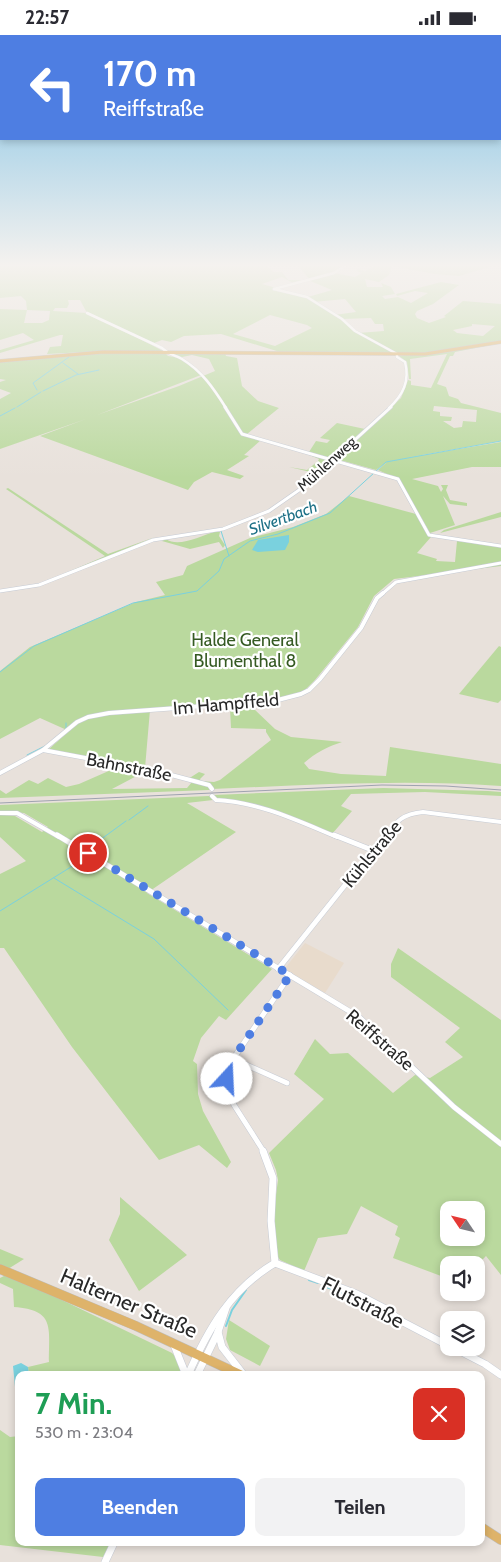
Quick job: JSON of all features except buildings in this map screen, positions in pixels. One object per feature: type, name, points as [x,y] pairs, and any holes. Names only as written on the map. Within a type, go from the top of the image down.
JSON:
[{"type":"main road","points":[[0,361],[74,353],[397,354],[442,352],[501,342]]},
{"type":"main road","name":"Halterner Straße","points":[[1,1271],[172,1341],[234,1371]]},
{"type":"main road","points":[[485,1530],[501,1540]]},
{"type":"street","points":[[136,335],[167,352],[169,355],[182,357],[211,383],[242,434],[373,470],[399,480],[430,535],[446,539],[501,546]]},
{"type":"street","points":[[363,335],[397,354]]},
{"type":"street","name":"Mühlenweg","points":[[0,591],[39,585],[165,537],[210,532],[254,518],[269,511],[302,488],[400,398],[407,380],[407,374],[406,362],[397,357],[397,354]]},
{"type":"street","name":"Im Hampffeld","points":[[0,773],[43,750],[77,722],[88,717],[110,713],[274,701],[301,694],[309,690],[320,679],[361,628],[377,598],[396,582],[501,563]]},
{"type":"street","name":"Bahnstraße","points":[[43,750],[170,774],[209,785],[212,789]]},
{"type":"street","points":[[212,795],[216,800],[238,801],[263,808],[372,850]]},
{"type":"street","name":"Kühlstraße","points":[[278,969],[397,821],[410,813],[423,812],[501,822]]},
{"type":"street","name":"Reiffstraße","points":[[0,813],[22,815],[358,1017],[454,1107],[501,1144]]},
{"type":"street","points":[[189,1371],[197,1353],[227,1304],[251,1279],[275,1263],[271,1221],[274,1196],[272,1170],[229,1095],[227,1075],[233,1059],[290,975]]},
{"type":"street","points":[[233,1059],[287,1083]]},
{"type":"street","name":"Flutstraße","points":[[275,1263],[357,1294],[440,1342]]},
{"type":"street","points":[[199,1371],[218,1332],[227,1304]]},
{"type":"street","points":[[218,1332],[222,1347],[239,1371]]},
{"type":"street","points":[[172,1341],[186,1371]]},
{"type":"street","name":"Flutstraße","points":[[469,1356],[501,1375]]},
{"type":"street","points":[[105,1562],[113,1546]]},
{"type":"shaded area","points":[[305,943],[344,963],[325,993],[287,971],[286,967]]},
{"type":"green space","points":[[0,335],[16,335],[0,340]]},
{"type":"green space","points":[[27,335],[59,335],[0,353],[0,350],[34,340]]},
{"type":"green space","points":[[63,335],[133,335],[163,351],[47,354],[50,347],[61,346]]},
{"type":"green space","points":[[136,335],[198,335],[184,336],[171,342],[162,340],[154,343]]},
{"type":"green space","points":[[225,335],[237,335],[275,346],[297,335],[501,335],[501,342],[427,353],[280,352]]},
{"type":"green space","points":[[501,343],[455,352],[453,356],[450,356],[437,384],[446,387],[449,396],[458,399],[461,403],[501,413],[501,441],[405,458],[501,442],[501,467],[472,467],[412,479],[438,486],[441,492],[443,489],[441,485],[448,485],[446,490],[450,500],[467,503],[467,506],[450,504],[443,496],[455,525],[430,533],[400,480],[378,470],[387,462],[376,470],[336,459],[401,398],[408,380],[411,381],[411,385],[431,388],[447,354],[410,359],[411,379],[409,379],[407,362],[399,356],[447,352]],"holes":[[[434,406],[477,410],[476,422],[463,421],[462,427],[454,428],[443,421],[451,421],[452,417],[440,416],[440,412],[433,411]]]},
{"type":"green space","points":[[164,352],[168,356],[180,358],[201,375],[97,415],[215,371],[209,359],[192,355],[182,357],[172,355],[174,353],[225,353],[226,356],[237,358],[242,386],[258,401],[279,408],[247,434],[261,440],[244,455],[249,456],[227,470],[244,476],[240,479],[212,472],[194,482],[188,490],[40,436],[86,419],[0,449],[0,399],[11,393],[0,389],[0,382],[6,380],[0,379],[0,362],[66,354]]},
{"type":"green space","points":[[337,423],[365,429],[332,458],[311,453],[331,459],[315,473],[289,467],[307,470],[318,461],[319,459],[302,452],[309,452],[316,441],[327,443],[330,440],[320,438]]},
{"type":"green space","points":[[8,488],[108,554],[155,537],[45,582],[105,556],[6,489]]},
{"type":"green space","name":"Halde General Blumenthal 8","points":[[349,496],[416,514],[431,537],[417,553],[437,559],[436,561],[455,562],[457,541],[501,546],[501,566],[394,579],[374,596],[358,627],[303,692],[275,701],[150,710],[145,768],[48,750],[69,731],[40,718],[0,739],[0,671],[30,647],[136,602],[165,595],[156,582],[183,575],[187,566],[250,538],[293,527],[326,514]]},
{"type":"green space","points":[[501,512],[501,517],[440,533],[444,530]]},
{"type":"green space","points":[[214,532],[220,532],[219,536],[225,545],[223,548],[219,542],[190,549],[162,541],[166,539],[183,542]]},
{"type":"green space","points":[[499,646],[501,647],[501,700],[498,703],[459,694]]},
{"type":"green space","points":[[252,707],[275,729],[291,737],[342,742],[322,750],[308,759],[304,763],[309,769],[341,774],[386,776],[390,747],[501,764],[501,786],[393,783],[212,789],[211,786],[188,779],[199,772],[205,774],[200,779],[201,781],[214,782],[220,780],[271,740],[266,729],[231,728],[230,708]]},
{"type":"green space","points":[[120,766],[148,770],[112,789],[187,788],[192,782],[209,786],[209,790],[0,798],[0,790],[6,794],[29,780],[38,784],[48,778],[66,787],[79,784]]},
{"type":"green space","points":[[383,788],[488,791],[501,792],[501,796],[425,792],[351,794],[341,806],[352,811],[332,834],[261,808],[231,801],[216,800],[213,795]]},
{"type":"green space","points":[[209,796],[213,800],[187,803],[236,832],[147,893],[272,969],[226,1020],[219,1016],[201,1038],[193,1061],[197,1064],[198,1094],[203,1111],[231,1162],[227,1168],[199,1145],[159,1160],[72,1047],[4,948],[0,948],[0,874],[26,861],[0,837],[0,815],[15,816],[42,832],[48,827],[24,813],[0,811],[0,805]]},
{"type":"green space","points":[[398,948],[501,1020],[501,1275],[486,1256],[440,1256],[440,1276],[393,1258],[400,1238],[395,1235],[398,1226],[361,1206],[347,1234],[318,1238],[304,1271],[280,1260],[278,1257],[273,1217],[278,1180],[269,1153],[324,1099],[294,1074],[315,1039],[330,1054],[348,1053],[393,1093],[415,1075],[430,1078],[463,1057],[445,1042],[460,1028],[391,977],[391,964]]},
{"type":"green space","points":[[120,1197],[187,1255],[139,1291],[109,1240],[120,1214]]},
{"type":"green space","points":[[0,1249],[24,1259],[0,1274]]},
{"type":"green space","points":[[8,1274],[172,1353],[181,1371],[28,1371],[28,1367],[49,1362],[49,1330],[47,1323],[43,1316],[37,1312],[14,1307],[13,1289],[0,1283],[0,1278]]},
{"type":"green space","points":[[229,1320],[270,1346],[260,1366],[230,1350],[226,1339]]},
{"type":"green space","points":[[0,1430],[10,1437],[15,1436],[15,1546],[108,1546],[103,1557],[0,1545]]},
{"type":"water","points":[[289,535],[289,542],[285,550],[258,552],[252,550],[258,540]]},
{"type":"water","points":[[21,1363],[28,1367],[28,1371],[15,1371],[15,1387],[13,1366]]},
{"type":"waterway","points":[[37,390],[33,383],[69,357]]},
{"type":"waterway","points":[[63,363],[78,374]]},
{"type":"waterway","points":[[43,391],[76,375],[99,370]]},
{"type":"waterway","points":[[17,407],[41,392]]},
{"type":"waterway","points":[[0,416],[15,408]]},
{"type":"waterway","name":"Silvertbach","points":[[229,556],[250,541],[278,534],[330,513],[386,462],[501,441]]},
{"type":"waterway","points":[[221,531],[229,556]]},
{"type":"waterway","name":"Silvertbach","points":[[0,672],[34,646],[133,603],[197,591],[219,571],[224,559],[229,556]]},
{"type":"waterway","points":[[66,723],[66,730]]},
{"type":"waterway","points":[[27,755],[45,746]]},
{"type":"waterway","points":[[129,820],[148,806]]},
{"type":"waterway","points":[[92,853],[89,848],[126,821]]},
{"type":"waterway","points":[[0,911],[87,857]]},
{"type":"waterway","points":[[54,878],[154,939],[228,1010]]},
{"type":"waterway","points":[[309,1280],[318,1283]]},
{"type":"waterway","points":[[324,1286],[350,1296]]},
{"type":"waterway","points":[[226,1326],[232,1310],[246,1290]]},
{"type":"waterway","points":[[363,1302],[374,1307]]},
{"type":"railway","points":[[0,803],[382,785],[446,786],[501,790]]},
{"type":"route","points":[[88,853],[290,975],[233,1059],[227,1079]]}]
